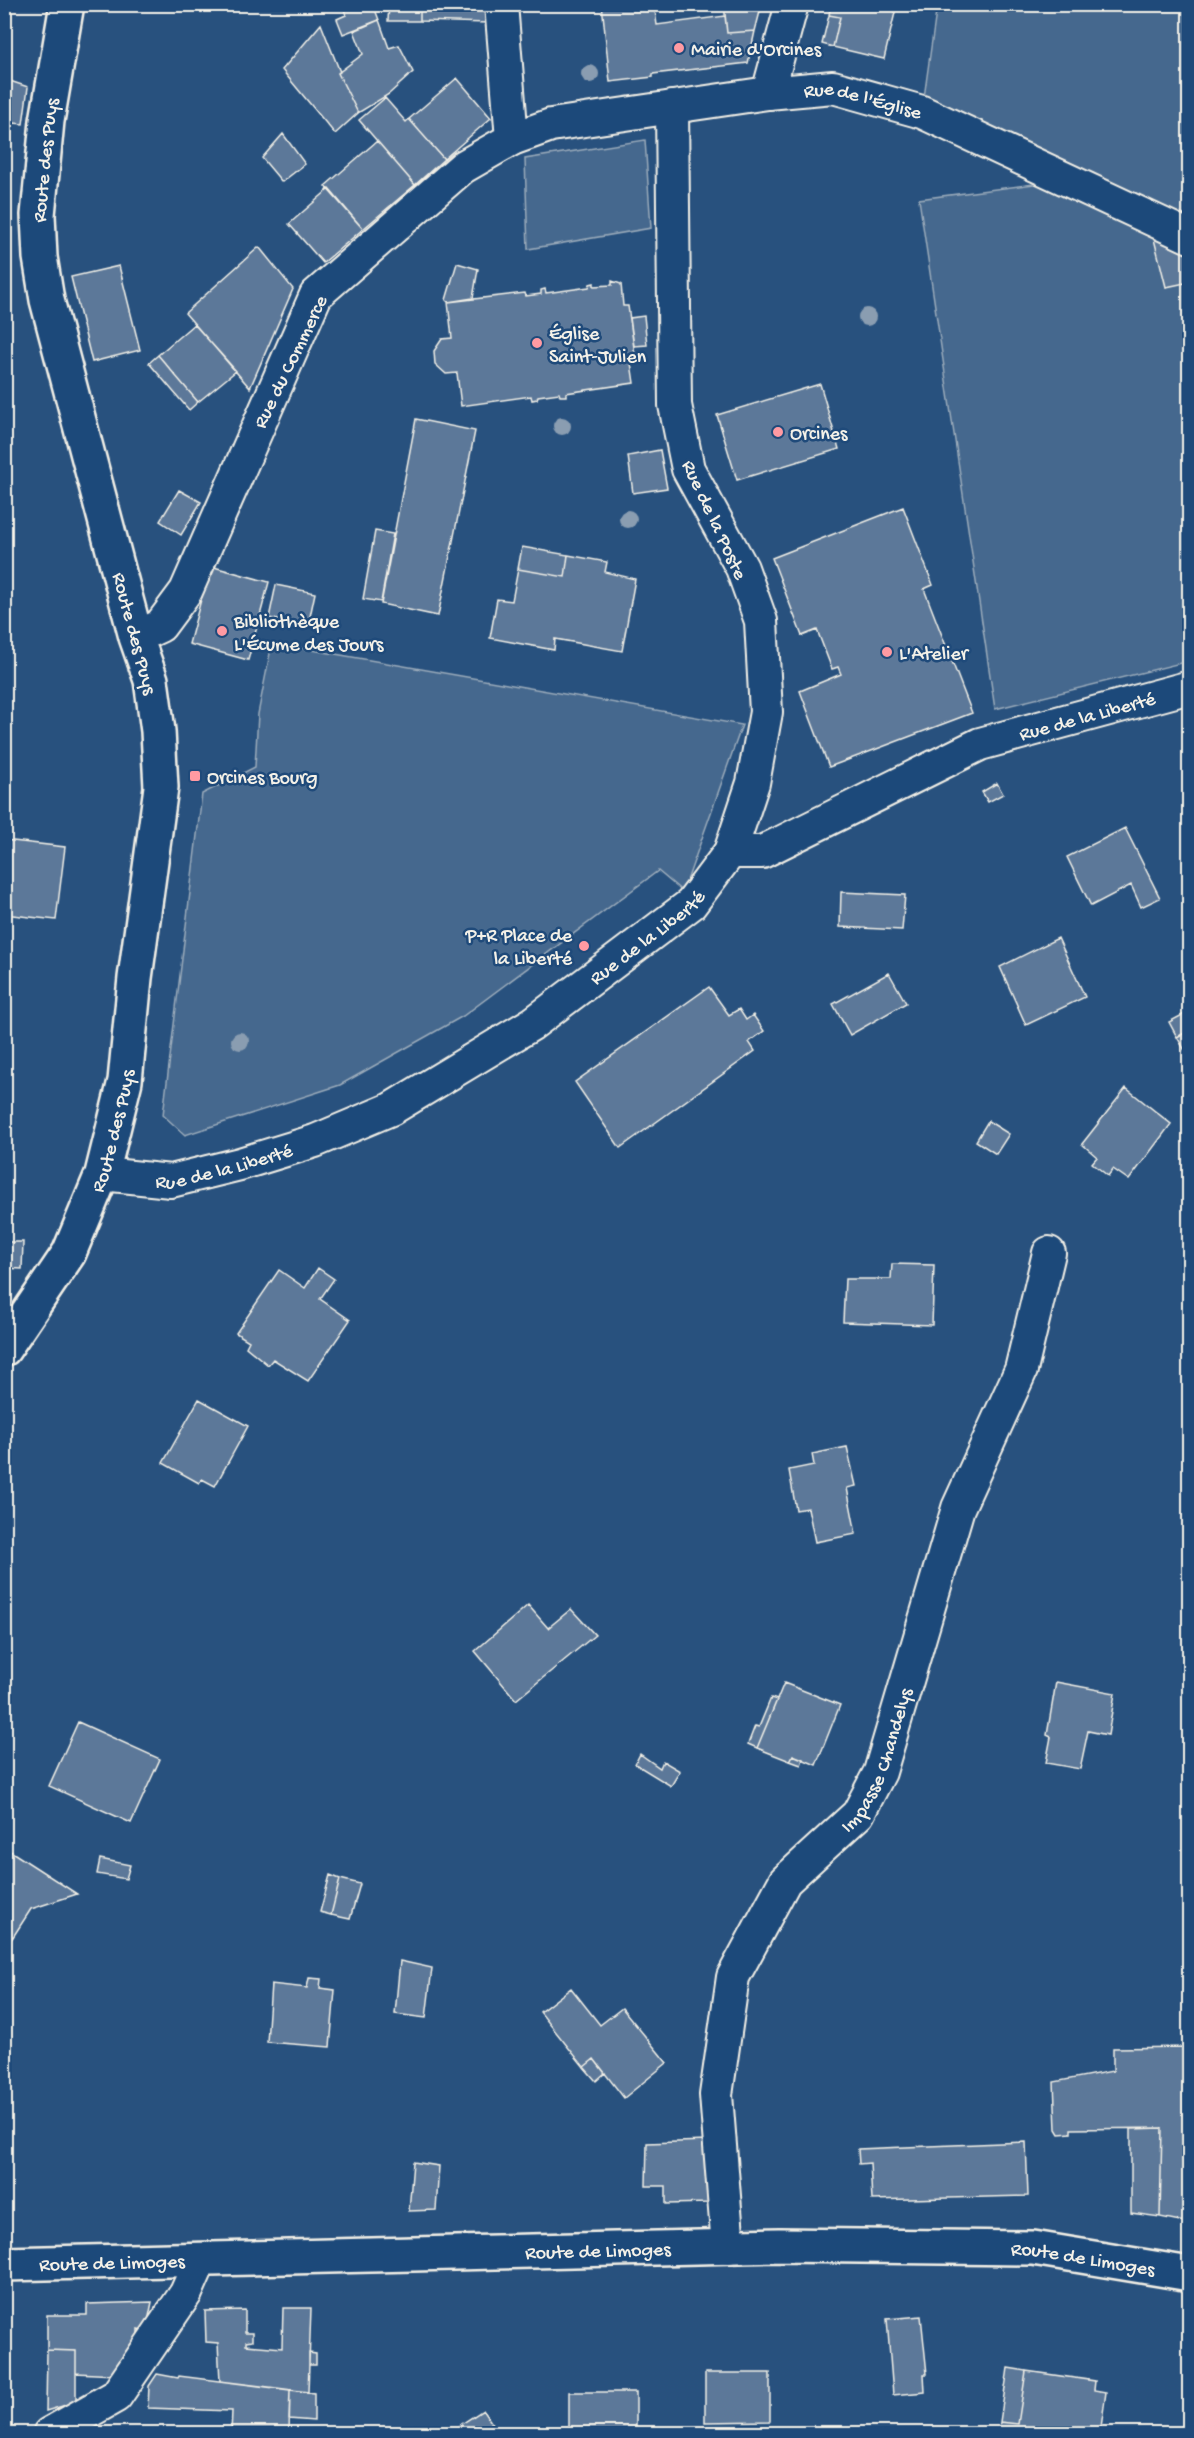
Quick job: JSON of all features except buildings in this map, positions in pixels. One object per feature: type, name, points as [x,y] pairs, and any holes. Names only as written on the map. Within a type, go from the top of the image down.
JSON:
[{"type":"main road","name":"Route des Puys","points":[[4,1350],[69,1253],[102,1174],[125,1081],[135,978],[161,787],[152,680],[136,638],[47,300],[40,257],[38,215],[47,121],[67,4]]},
{"type":"main road","name":"Route de Limoges","points":[[4,2264],[728,2247],[1032,2248],[1190,2274]]},
{"type":"street","points":[[501,4],[512,139]]},
{"type":"street","points":[[768,93],[792,4]]},
{"type":"street","name":"Rue de l'Église","points":[[512,139],[551,125],[768,93],[833,87],[922,111],[1190,237]]},
{"type":"street","name":"Rue de la Poste","points":[[672,107],[675,405],[688,469],[742,568],[761,621],[766,712],[753,783],[730,852]]},
{"type":"street","name":"Rue du Commerce","points":[[136,638],[160,626],[186,591],[316,295],[464,167],[512,139]]},
{"type":"street","name":"Rue de la Liberté","points":[[102,1174],[171,1180],[240,1164],[315,1141],[391,1109],[532,1024],[673,918],[691,904],[730,852],[762,852],[980,744],[1190,687]]},
{"type":"street","name":"Impasse Chandelys","points":[[728,2247],[716,2095],[733,1977],[785,1881],[858,1814],[880,1772],[958,1508],[1021,1370],[1049,1253]]},
{"type":"street","points":[[49,2433],[116,2396],[186,2293],[201,2259]]},
{"type":"shaded area","points":[[937,5],[1189,5],[1189,237],[922,112]]},
{"type":"shaded area","points":[[645,140],[651,228],[528,249],[525,159]]},
{"type":"shaded area","points":[[1050,182],[1189,250],[1189,661],[995,709],[919,199]]},
{"type":"shaded area","points":[[272,643],[742,725],[683,892],[658,871],[463,1016],[340,1085],[185,1135],[163,1115],[202,794],[255,767],[258,714]]},
{"type":"place","name":"Mairie d'Orcines","points":[[679,48]]},
{"type":"place","name":"Église Saint-Julien","points":[[537,343]]},
{"type":"place","name":"Orcines","points":[[778,432]]},
{"type":"place","name":"Bibliothèque L'Écume des Jours","points":[[222,631]]},
{"type":"place","name":"L'Atelier","points":[[887,652]]},
{"type":"place","name":"Orcines Bourg","points":[[195,776]]},
{"type":"place","name":"P+R Place de la Liberté","points":[[584,946]]}]
